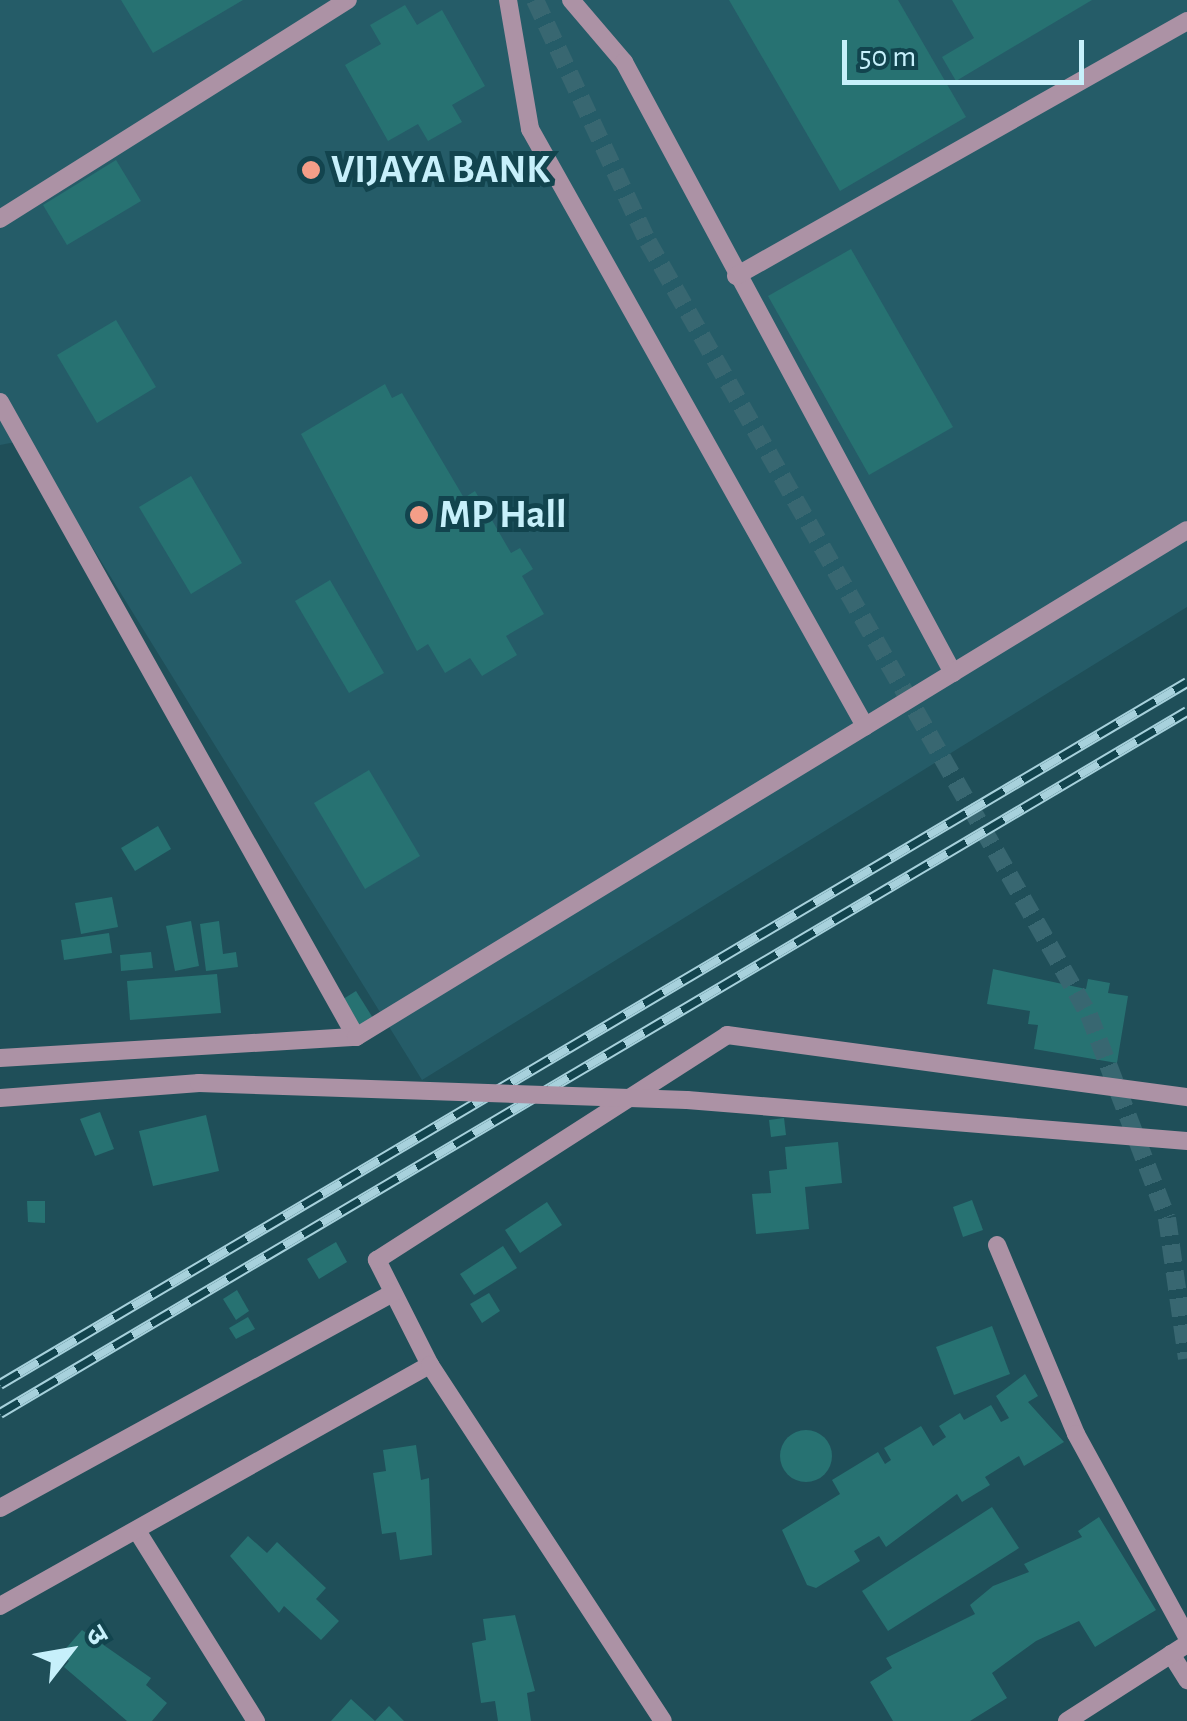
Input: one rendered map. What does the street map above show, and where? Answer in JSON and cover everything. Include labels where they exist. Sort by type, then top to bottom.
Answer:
[{"type":"street","points":[[0,219],[348,0]]},
{"type":"street","points":[[508,0],[530,129],[865,726]]},
{"type":"street","points":[[570,0],[624,62],[953,673]]},
{"type":"street","points":[[736,276],[1187,21]]},
{"type":"street","points":[[0,402],[356,1037]]},
{"type":"street","points":[[0,1058],[356,1037],[1187,530]]},
{"type":"street","points":[[663,1721],[430,1365],[376,1260],[727,1035],[1187,1096]]},
{"type":"street","points":[[0,1098],[199,1083],[687,1100],[1187,1141]]},
{"type":"street","points":[[996,1245],[1076,1434],[1182,1645],[1187,1680]]},
{"type":"street","points":[[0,1508],[393,1293]]},
{"type":"street","points":[[0,1606],[139,1534],[430,1365]]},
{"type":"street","points":[[139,1534],[256,1721]]},
{"type":"street","points":[[1068,1721],[1182,1645]]},
{"type":"shaded area","points":[[0,0],[1187,0],[1187,607],[422,1080],[26,440],[0,445]]},
{"type":"building","points":[[121,0],[243,0],[153,53]]},
{"type":"building","points":[[729,0],[898,0],[966,117],[840,191]]},
{"type":"building","points":[[952,0],[1092,0],[956,81],[942,57],[974,38]]},
{"type":"building","points":[[405,5],[417,25],[442,10],[485,86],[452,105],[462,122],[428,141],[418,124],[388,141],[345,65],[381,44],[370,25]]},
{"type":"building","points":[[116,160],[141,201],[67,245],[43,205]]},
{"type":"building","points":[[851,249],[953,427],[869,475],[768,296]]},
{"type":"building","points":[[116,320],[156,387],[97,423],[57,355]]},
{"type":"building","name":"MP Hall","points":[[385,384],[392,398],[402,393],[464,498],[475,491],[511,553],[520,548],[533,569],[522,576],[544,614],[506,636],[517,655],[482,676],[470,658],[445,673],[428,644],[417,651],[301,434]]},
{"type":"building","points":[[191,476],[242,563],[191,594],[139,507]]},
{"type":"building","points":[[330,580],[384,673],[349,693],[295,601]]},
{"type":"building","points":[[369,770],[420,856],[365,889],[314,803]]},
{"type":"building","points":[[158,826],[171,849],[135,871],[121,848]]},
{"type":"building","points":[[112,897],[118,927],[81,934],[75,903]]},
{"type":"building","points":[[191,921],[199,966],[175,971],[166,926]]},
{"type":"building","points":[[219,921],[223,954],[236,952],[238,967],[206,971],[200,924]]},
{"type":"building","points":[[109,933],[112,953],[64,960],[61,940]]},
{"type":"building","points":[[151,952],[153,968],[121,971],[120,955]]},
{"type":"building","points":[[993,969],[1086,989],[1088,979],[1110,983],[1108,993],[1128,996],[1117,1063],[1034,1049],[1038,1025],[1028,1024],[1030,1011],[987,1004]]},
{"type":"building","points":[[217,974],[221,1013],[130,1020],[127,981]]},
{"type":"building","points":[[356,991],[378,1026],[362,1036],[340,1001]]},
{"type":"building","points":[[100,1112],[114,1149],[95,1156],[80,1119]]},
{"type":"building","points":[[206,1115],[219,1171],[153,1186],[139,1131]]},
{"type":"building","points":[[784,1118],[786,1135],[771,1137],[769,1120]]},
{"type":"building","points":[[838,1142],[842,1183],[805,1187],[809,1229],[756,1234],[752,1194],[771,1193],[769,1171],[787,1169],[785,1147]]},
{"type":"building","points":[[972,1200],[983,1230],[963,1237],[953,1207]]},
{"type":"building","points":[[27,1201],[45,1201],[45,1223],[28,1222]]},
{"type":"building","points":[[547,1202],[562,1225],[520,1253],[505,1230]]},
{"type":"building","points":[[336,1242],[347,1262],[319,1279],[307,1259]]},
{"type":"building","points":[[503,1246],[517,1268],[474,1295],[460,1274]]},
{"type":"building","points":[[237,1290],[249,1311],[236,1320],[223,1299]]},
{"type":"building","points":[[489,1293],[500,1311],[482,1323],[470,1304]]},
{"type":"building","points":[[248,1317],[255,1329],[236,1339],[229,1328]]},
{"type":"building","points":[[992,1326],[1010,1374],[954,1395],[936,1347]]},
{"type":"building","points":[[1025,1374],[1038,1396],[1028,1402],[1064,1442],[1024,1466],[1019,1456],[985,1477],[990,1485],[962,1502],[957,1494],[886,1547],[879,1536],[854,1551],[860,1561],[816,1588],[807,1585],[782,1530],[840,1494],[832,1480],[878,1452],[885,1464],[891,1460],[884,1448],[921,1426],[933,1446],[946,1437],[939,1426],[960,1413],[964,1420],[991,1405],[1001,1422],[1009,1418],[996,1396]]},
{"type":"building","points":[[806,1430],[825,1437],[832,1456],[825,1475],[806,1482],[787,1475],[780,1456],[787,1437]]},
{"type":"building","points":[[416,1445],[421,1480],[429,1478],[432,1555],[400,1560],[396,1532],[382,1534],[373,1473],[386,1471],[383,1450]]},
{"type":"building","points":[[992,1507],[1019,1548],[888,1631],[862,1591]]},
{"type":"building","points":[[1099,1517],[1156,1610],[1095,1647],[1079,1621],[1036,1641],[992,1673],[1007,1698],[970,1721],[893,1721],[870,1682],[892,1668],[886,1658],[975,1614],[970,1605],[993,1586],[1029,1572],[1024,1564],[1082,1537],[1078,1531]]},
{"type":"building","points":[[248,1536],[267,1553],[277,1542],[326,1588],[316,1599],[339,1621],[321,1640],[284,1606],[279,1613],[230,1556]]},
{"type":"building","points":[[515,1615],[535,1691],[527,1693],[531,1721],[498,1721],[495,1701],[481,1703],[472,1643],[486,1640],[483,1619]]},
{"type":"building","points":[[82,1630],[151,1678],[146,1685],[167,1703],[152,1721],[127,1721],[64,1667],[69,1661],[61,1654]]},
{"type":"building","points":[[351,1699],[375,1721],[331,1721]]},
{"type":"building","points":[[389,1706],[404,1721],[375,1721]]},
{"type":"tunnel","points":[[535,0],[648,242],[1089,1015],[1167,1218],[1187,1359]]},
{"type":"railway","points":[[0,1384],[1187,682]]},
{"type":"railway","points":[[0,1413],[1187,711]]},
{"type":"place","name":"VIJAYA BANK","points":[[311,170]]},
{"type":"place","name":"MP Hall","points":[[419,515]]}]
